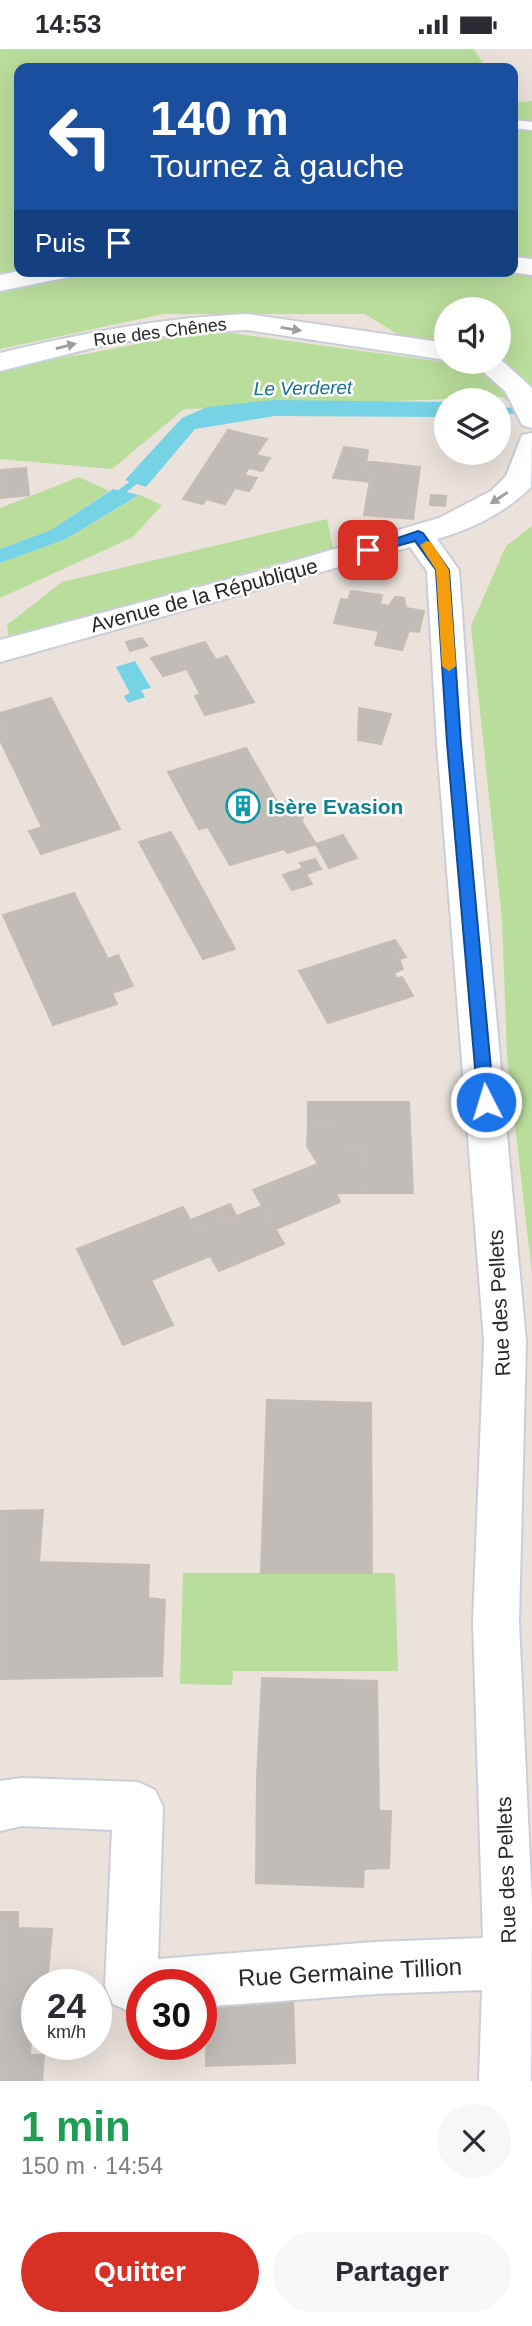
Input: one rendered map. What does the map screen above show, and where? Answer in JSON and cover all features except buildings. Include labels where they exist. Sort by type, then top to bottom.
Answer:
[{"type":"street","points":[[0,283],[29,277]]},
{"type":"street","name":"Rue des Chênes","points":[[0,362],[108,336],[184,325],[247,322],[434,350]]},
{"type":"street","points":[[501,374],[517,387],[532,419]]},
{"type":"street","name":"Avenue de la République","points":[[0,651],[450,524],[502,498],[520,480],[532,442]]},
{"type":"street","name":"Rue des Pellets","points":[[418,535],[443,570],[454,743],[505,1341],[496,1622],[509,1963],[505,2081]]},
{"type":"street","points":[[0,1806],[22,1802],[138,1807],[132,1969]]},
{"type":"street","name":"Rue Germaine Tillion","points":[[217,1980],[374,1968],[509,1963]]},
{"type":"green space","points":[[0,49],[474,49],[483,63],[14,63],[14,277],[518,277],[518,102],[532,101],[532,416],[511,403],[511,388],[434,388],[434,400],[184,409],[112,469],[0,459],[0,366],[86,354],[209,330],[434,361],[434,374],[511,374],[511,297],[434,297],[434,356],[365,314],[163,314],[0,349]]},
{"type":"green space","points":[[79,477],[109,491],[51,530],[0,549],[0,508]]},
{"type":"green space","points":[[140,495],[162,505],[133,537],[0,598],[0,563],[66,539]]},
{"type":"green space","points":[[327,519],[333,548],[9,638],[7,625],[62,582]]},
{"type":"green space","points":[[532,526],[532,1274],[507,1054],[502,919],[471,626],[506,546]]},
{"type":"green space","points":[[183,1573],[395,1573],[398,1671],[233,1671],[232,1685],[180,1684]]},
{"type":"water","points":[[273,400],[434,402],[434,417],[275,416],[195,429],[146,487],[125,480],[182,418],[207,407]]},
{"type":"water","points":[[113,489],[139,495],[66,539],[0,563],[0,549],[51,530]]},
{"type":"water","points":[[135,661],[151,688],[141,690],[145,697],[128,703],[124,696],[130,693],[116,667]]},
{"type":"waterway","name":"Le Verderet","points":[[511,411],[532,412]]},
{"type":"waterway","name":"Le Verderet","points":[[111,500],[146,472]]},
{"type":"slow traffic","points":[[427,545],[443,570],[449,666]]},
{"type":"place","name":"Isère Evasion","points":[[243,806]]},
{"type":"route","points":[[368,550],[418,535],[438,559],[443,570],[454,743],[486,1102]]}]
